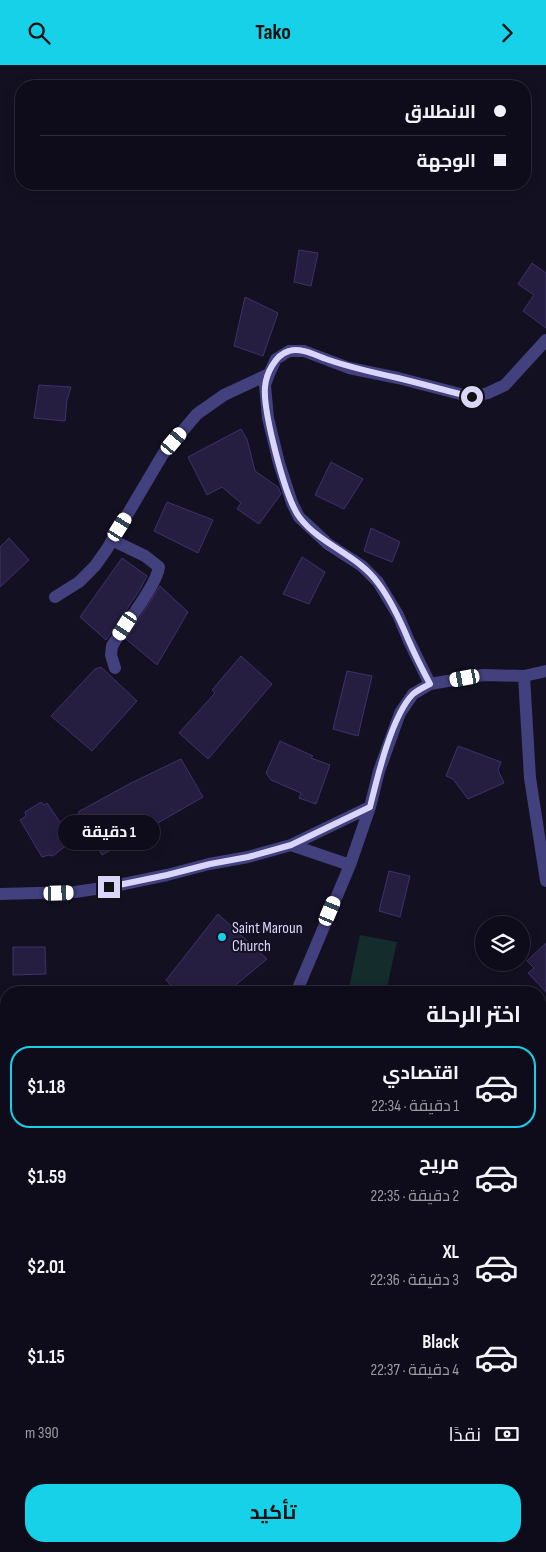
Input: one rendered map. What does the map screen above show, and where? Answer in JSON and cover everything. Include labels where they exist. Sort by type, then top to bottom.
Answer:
[{"type":"street","points":[[430,684],[398,615],[378,582],[362,566],[328,544],[299,517],[281,471],[268,418],[265,385],[269,373],[276,359],[289,351],[304,351],[349,367],[472,397],[488,393],[505,385],[546,340]]},
{"type":"street","points":[[55,597],[79,582],[95,566],[163,454],[197,414],[224,395],[269,373]]},
{"type":"street","points":[[112,540],[145,557],[159,567],[147,593],[112,646],[111,655],[115,669]]},
{"type":"street","points":[[299,986],[350,865],[370,807],[379,771],[400,713],[413,694],[430,684],[483,675],[524,677],[546,671]]},
{"type":"street","points":[[524,677],[530,778],[546,881]]},
{"type":"street","points":[[0,894],[74,892],[109,887],[248,857],[291,845],[370,807]]},
{"type":"street","points":[[291,845],[350,865]]},
{"type":"green space","points":[[360,935],[397,942],[387,986],[349,986]]},
{"type":"building","points":[[299,250],[318,253],[311,286],[294,282]]},
{"type":"building","points":[[532,263],[546,273],[546,328],[523,311],[534,295],[518,284]]},
{"type":"building","points":[[245,297],[278,313],[263,356],[234,346]]},
{"type":"building","points":[[39,385],[71,387],[67,400],[65,421],[34,418]]},
{"type":"building","points":[[241,429],[247,439],[255,471],[278,487],[281,494],[259,524],[237,509],[241,503],[222,487],[207,495],[188,457]]},
{"type":"building","points":[[331,462],[363,479],[344,509],[315,495]]},
{"type":"building","points":[[167,502],[213,520],[198,553],[154,531]]},
{"type":"building","points":[[371,528],[400,542],[392,562],[364,551]]},
{"type":"building","points":[[9,538],[29,560],[0,587],[0,547]]},
{"type":"building","points":[[302,557],[325,572],[309,604],[283,594]]},
{"type":"building","points":[[122,558],[147,576],[106,640],[80,617]]},
{"type":"building","points":[[160,586],[188,612],[157,665],[126,639]]},
{"type":"building","points":[[241,656],[272,684],[208,759],[179,733],[215,693],[212,690]]},
{"type":"building","points":[[101,667],[137,701],[92,751],[51,716],[95,669]]},
{"type":"building","points":[[347,671],[372,676],[358,736],[333,729]]},
{"type":"building","points":[[280,741],[313,756],[311,758],[330,765],[316,804],[299,798],[301,793],[271,780],[266,773]]},
{"type":"building","points":[[458,746],[501,762],[498,770],[504,783],[468,799],[453,779],[446,776]]},
{"type":"building","points":[[181,759],[203,797],[102,855],[78,812],[131,783]]},
{"type":"building","points":[[41,802],[44,805],[47,803],[64,828],[68,844],[53,856],[42,857],[20,820],[26,816],[25,812]]},
{"type":"building","points":[[389,871],[410,876],[400,917],[379,911]]},
{"type":"building","name":"Saint Maroun Church","points":[[218,914],[267,959],[234,986],[172,986],[166,980]]},
{"type":"building","points":[[546,943],[546,986],[540,986],[528,973],[534,968],[530,964],[530,958]]},
{"type":"building","points":[[13,947],[45,947],[46,974],[13,975]]},
{"type":"place","name":"Saint Maroun Church","points":[[222,937]]},
{"type":"route","points":[[109,887],[248,857],[291,845],[370,807],[379,771],[400,713],[413,694],[430,684],[398,615],[378,582],[362,566],[328,544],[312,530],[299,517],[292,503],[276,453],[265,397],[265,385],[276,359],[289,351],[304,351],[349,367],[472,397]]}]
